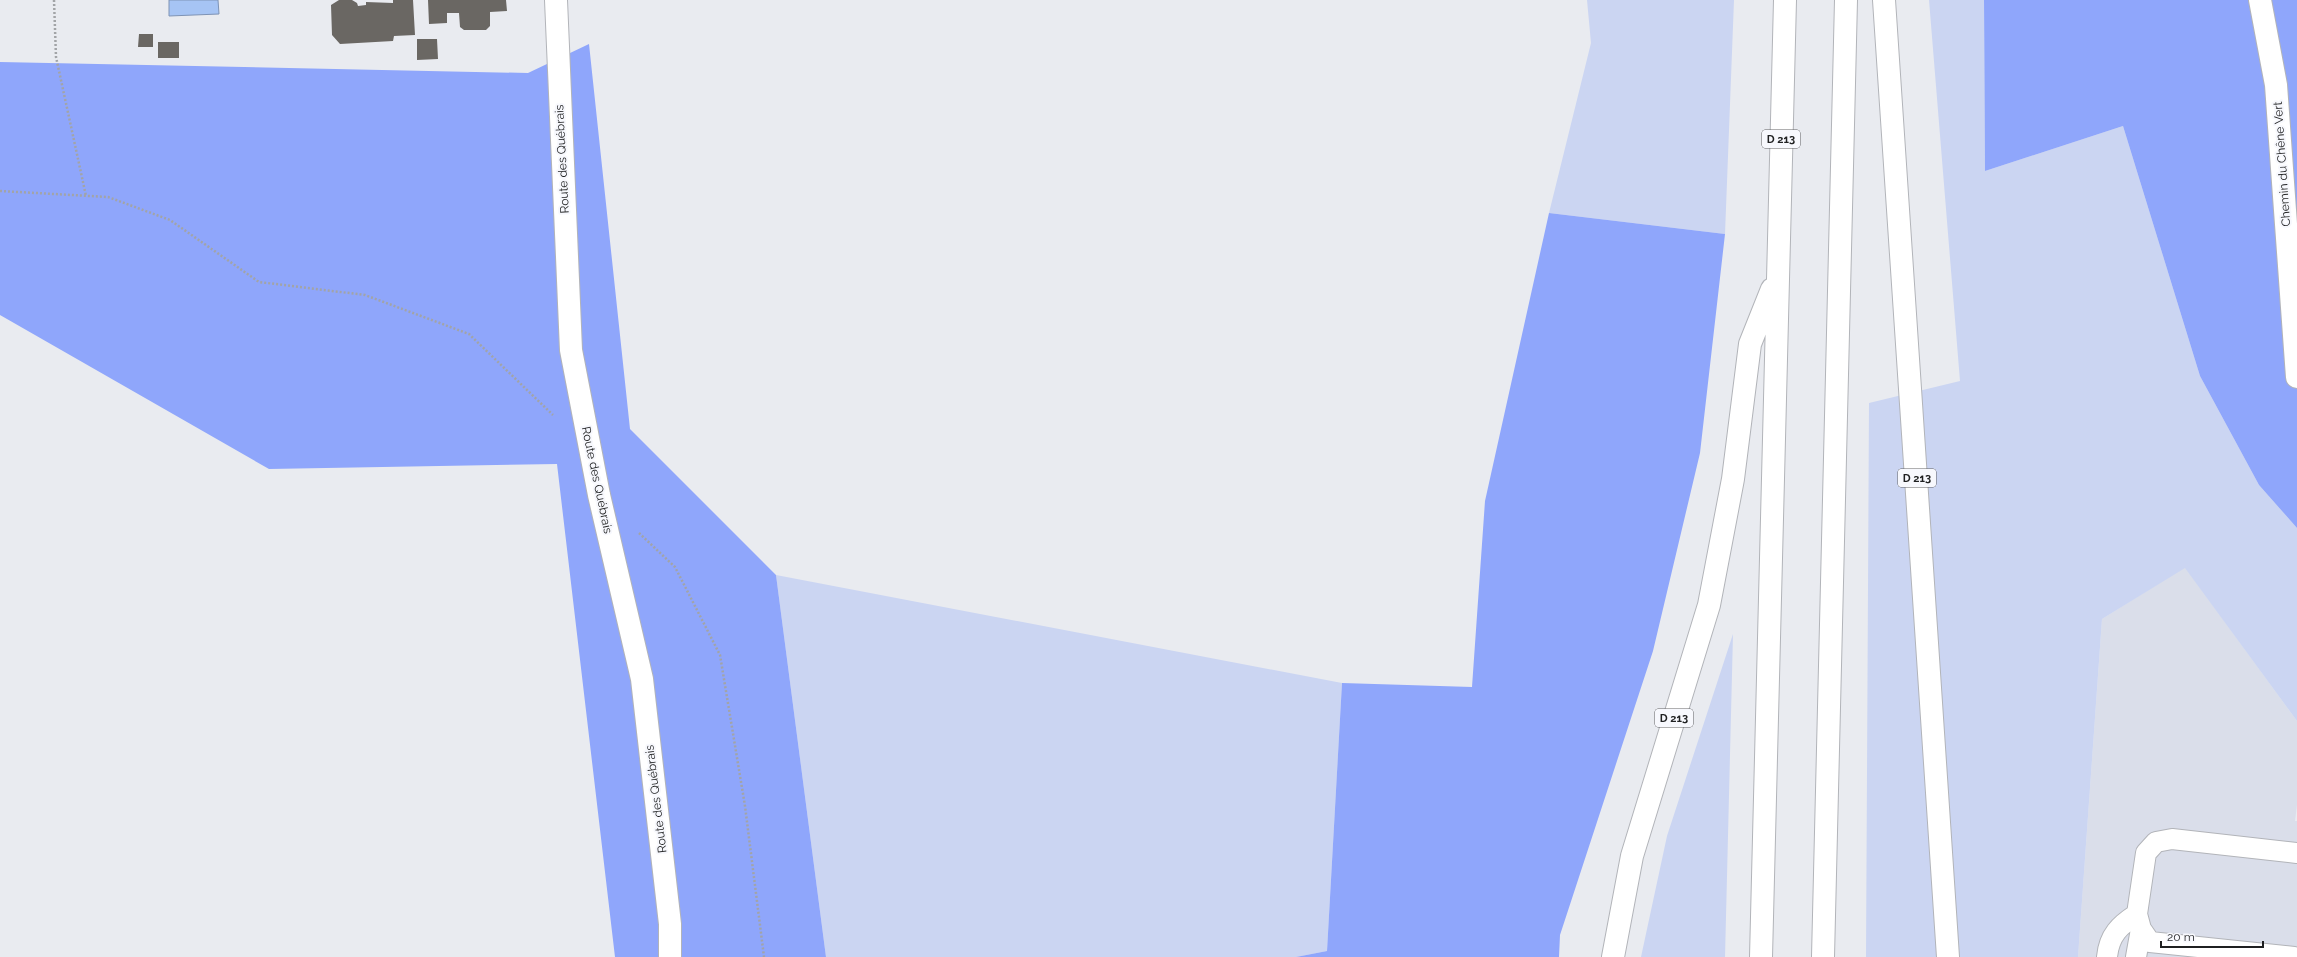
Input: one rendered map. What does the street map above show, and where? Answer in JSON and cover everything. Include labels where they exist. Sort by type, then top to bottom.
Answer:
[{"type":"main road","name":"Route des Québrais","points":[[556,0],[571,350],[599,495],[642,679],[670,924],[670,957]]},
{"type":"main road","name":"D 213","points":[[1761,957],[1785,0]]},
{"type":"main road","points":[[1823,957],[1846,0]]},
{"type":"main road","name":"D 213","points":[[1884,0],[1948,957]]},
{"type":"main road","name":"Chemin du Chêne Vert","points":[[2260,0],[2276,85],[2297,378]]},
{"type":"main road","name":"D 213","points":[[1613,957],[1632,856],[1709,605],[1733,479],[1750,344],[1778,277]]},
{"type":"lane","points":[[2136,957],[2146,853],[2156,842],[2172,839],[2297,853]]},
{"type":"lane","points":[[2107,957],[2112,937],[2119,925],[2139,922]]},
{"type":"lane","points":[[2139,922],[2150,942],[2294,957]]},
{"type":"path","points":[[54,0],[56,57],[86,196]]},
{"type":"path","points":[[0,191],[108,197],[170,220],[259,282],[365,295],[469,334],[558,420]]},
{"type":"path","points":[[637,531],[675,567],[720,655],[745,806],[764,957]]},
{"type":"shaded area","points":[[169,0],[218,0],[219,14],[169,16]]},
{"type":"shaded area","points":[[1587,0],[1734,0],[1725,234],[1549,213],[1591,43]]},
{"type":"shaded area","points":[[1929,0],[1984,0],[1985,171],[2123,126],[2200,376],[2259,485],[2297,528],[2297,721],[2185,568],[2102,619],[2078,957],[1866,957],[1869,403],[1960,381]]},
{"type":"shaded area","points":[[1984,0],[2297,0],[2297,528],[2259,485],[2200,376],[2123,126],[1985,171]]},
{"type":"shaded area","points":[[589,44],[630,429],[776,575],[826,957],[615,957],[557,464],[269,469],[0,315],[0,62],[528,73]]},
{"type":"shaded area","points":[[1549,213],[1725,234],[1700,453],[1653,651],[1560,935],[1559,957],[1296,957],[1327,951],[1342,683],[1472,687],[1485,501]]},
{"type":"shaded area","points":[[2185,567],[2297,721],[2297,805],[2295,821],[2297,821],[2297,957],[2078,957],[2102,619]]},
{"type":"shaded area","points":[[776,575],[1342,683],[1327,951],[1296,957],[826,957]]},
{"type":"shaded area","points":[[1733,634],[1725,957],[1641,957],[1667,836]]},
{"type":"building","points":[[339,0],[352,0],[357,3],[358,6],[366,5],[366,2],[393,3],[393,0],[413,0],[415,35],[394,36],[393,41],[340,44],[332,35],[331,5]]},
{"type":"building","points":[[428,0],[506,0],[507,11],[490,12],[490,26],[486,30],[464,30],[460,27],[459,13],[447,13],[447,23],[429,24]]},
{"type":"building","points":[[139,34],[153,34],[153,47],[138,47]]},
{"type":"building","points":[[417,39],[437,39],[438,59],[417,60]]},
{"type":"building","points":[[158,42],[179,42],[179,58],[158,58]]}]
